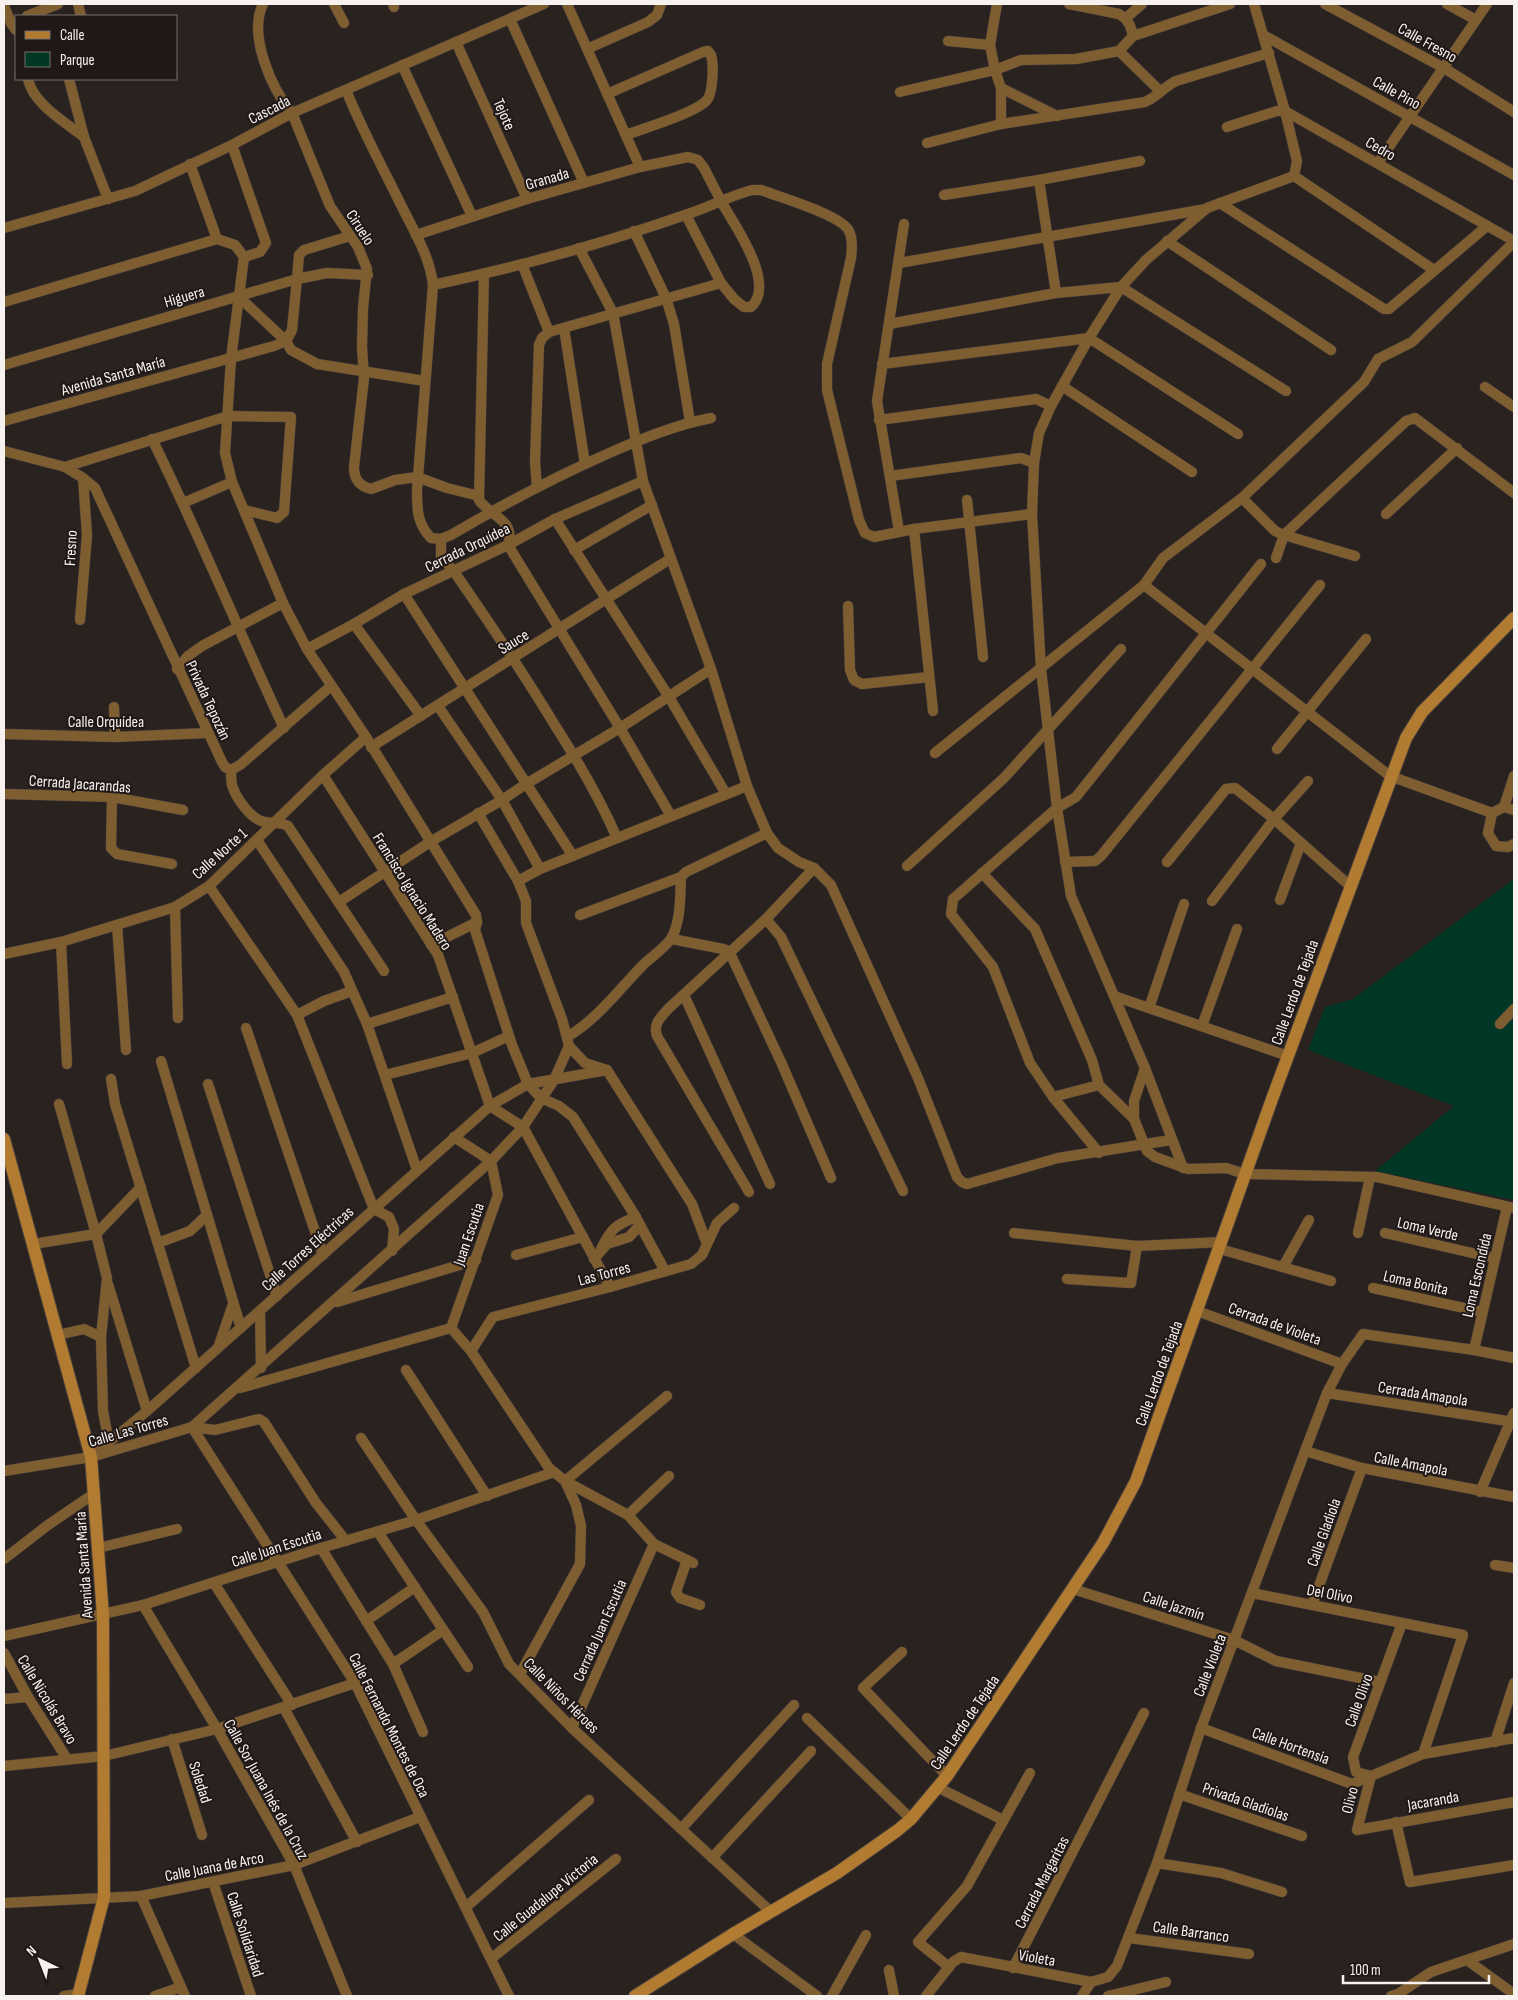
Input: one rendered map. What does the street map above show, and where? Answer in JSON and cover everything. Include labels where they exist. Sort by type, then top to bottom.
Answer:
[{"type":"main road","name":"Calle Lerdo de Tejada","points":[[635,1996],[770,1911],[836,1873],[911,1819],[939,1788],[1103,1543],[1136,1481],[1288,1056],[1390,776],[1406,738],[1422,712],[1514,618]]},
{"type":"main road","name":"Avenida Santa María","points":[[4,1139],[90,1457],[95,1493],[103,1615],[104,1897],[78,1995]]},
{"type":"street","points":[[30,15],[58,4]]},
{"type":"street","name":"Ciruelo","points":[[263,4],[257,19],[259,40],[270,77],[277,92],[292,113],[330,206],[366,263],[368,275],[363,308],[362,347],[364,370],[354,467],[355,475],[358,483],[371,489],[395,480],[417,477]]},
{"type":"street","points":[[334,4],[344,23]]},
{"type":"street","name":"Cascada","points":[[4,228],[136,191],[232,145],[292,113],[544,4]]},
{"type":"street","points":[[567,4],[640,167]]},
{"type":"street","points":[[587,49],[648,22],[659,12],[661,4]]},
{"type":"street","points":[[997,4],[990,45],[1001,88],[1001,124]]},
{"type":"street","points":[[1069,4],[1119,14],[1126,18],[1133,36]]},
{"type":"street","points":[[1126,18],[1142,4]]},
{"type":"street","points":[[900,92],[995,70],[1021,60],[1076,59],[1119,51],[1133,36],[1230,4]]},
{"type":"street","points":[[1254,4],[1265,36],[1297,160],[1294,176]]},
{"type":"street","name":"Calle Fresno","points":[[1325,4],[1444,68],[1514,112]]},
{"type":"street","points":[[1447,4],[1476,20]]},
{"type":"street","points":[[1378,163],[1487,4]]},
{"type":"street","points":[[4,6],[12,24]]},
{"type":"street","points":[[510,19],[584,183]]},
{"type":"street","name":"Calle Pino","points":[[1265,36],[1514,175]]},
{"type":"street","points":[[948,41],[990,45]]},
{"type":"street","name":"Tejote","points":[[456,42],[527,199]]},
{"type":"street","points":[[607,94],[703,52],[708,51],[711,55],[711,91],[706,101],[692,110],[626,135]]},
{"type":"street","points":[[1119,51],[1160,91]]},
{"type":"street","points":[[927,143],[1001,124],[1145,102],[1153,99],[1160,91],[1176,81],[1269,53]]},
{"type":"street","points":[[402,66],[472,216]]},
{"type":"street","points":[[28,80],[30,89],[41,102],[84,137]]},
{"type":"street","points":[[69,80],[84,137],[108,199]]},
{"type":"street","points":[[1001,88],[1057,116]]},
{"type":"street","points":[[346,90],[356,115],[429,262],[432,285],[417,477],[417,506],[420,524],[431,538],[441,539],[537,487],[637,441],[690,422],[711,418]]},
{"type":"street","points":[[1227,127],[1277,111],[1285,111]]},
{"type":"street","name":"Cedro","points":[[1285,111],[1514,241]]},
{"type":"street","points":[[232,145],[266,243],[264,249],[260,252],[244,257]]},
{"type":"street","name":"Granada","points":[[416,235],[527,199],[640,167],[688,157],[695,158],[701,164],[721,201]]},
{"type":"street","points":[[944,194],[1039,180],[1140,161]]},
{"type":"street","points":[[190,164],[218,239]]},
{"type":"street","points":[[899,263],[1207,208],[1294,176]]},
{"type":"street","points":[[1294,176],[1434,270]]},
{"type":"street","points":[[1039,180],[1056,293]]},
{"type":"street","points":[[432,285],[484,274],[579,248],[686,215],[742,192],[761,190],[825,213],[844,224],[849,231],[852,251],[827,364],[827,390],[859,520],[865,533],[874,537],[899,531],[1032,514]]},
{"type":"street","points":[[686,215],[721,283],[734,299],[744,307],[751,307],[758,295],[758,280],[752,253],[721,201]]},
{"type":"street","points":[[1220,203],[1384,309],[1389,309],[1487,226]]},
{"type":"street","points":[[1183,1168],[1145,1068],[1072,896],[1064,862],[1041,669],[1032,514],[1034,463],[1039,433],[1051,406],[1089,338],[1121,287],[1146,260],[1207,208]]},
{"type":"street","points":[[899,531],[876,401],[904,224]]},
{"type":"street","points":[[634,231],[666,298],[680,352],[690,422]]},
{"type":"street","points":[[286,340],[292,330],[300,255],[304,250],[350,236]]},
{"type":"street","points":[[4,302],[218,239],[235,245],[244,257],[231,359],[225,453],[232,482],[283,603],[307,649],[366,737],[476,915],[478,922],[475,930],[509,1036],[528,1084],[542,1098],[559,1106],[573,1117],[638,1221],[665,1271]]},
{"type":"street","points":[[1167,241],[1331,350]]},
{"type":"street","points":[[935,753],[1144,585],[1163,558],[1242,498],[1364,382],[1378,359],[1412,342],[1514,241]]},
{"type":"street","points":[[579,248],[613,314],[643,481],[711,669],[747,786],[766,833],[778,848],[799,862],[814,868],[831,885],[918,1078],[957,1177],[967,1184],[1058,1158],[1099,1153],[1171,1140]]},
{"type":"street","points":[[522,264],[549,332]]},
{"type":"street","name":"Higuera","points":[[4,365],[297,279],[327,273],[368,275]]},
{"type":"street","points":[[484,274],[479,496],[482,504],[502,520],[508,529],[510,538],[508,545],[620,728],[671,816]]},
{"type":"street","points":[[537,487],[535,462],[539,345],[542,338],[549,332],[721,283]]},
{"type":"street","points":[[889,324],[1056,293],[1121,287],[1286,391]]},
{"type":"street","points":[[238,296],[286,340],[292,350],[316,364],[425,381]]},
{"type":"street","points":[[564,328],[585,464]]},
{"type":"street","points":[[882,364],[1089,338],[1238,434]]},
{"type":"street","name":"Avenida Santa María","points":[[4,421],[231,359],[274,346],[286,340]]},
{"type":"street","points":[[1062,386],[1192,472]]},
{"type":"street","points":[[1485,387],[1514,407]]},
{"type":"street","points":[[879,420],[1036,399],[1051,406]]},
{"type":"street","points":[[65,466],[228,416],[291,417],[284,512],[277,518],[244,510]]},
{"type":"street","points":[[1276,558],[1284,535],[1406,421],[1415,418],[1514,493]]},
{"type":"street","points":[[152,439],[184,503],[237,628],[284,728]]},
{"type":"street","points":[[1386,514],[1456,448]]},
{"type":"street","name":"Privada Tepozán","points":[[4,451],[65,466],[95,488],[208,733],[225,767],[231,770],[232,784],[244,806],[262,822],[288,826],[384,972]]},
{"type":"street","points":[[890,476],[1021,458],[1034,463]]},
{"type":"street","points":[[417,477],[447,488],[479,496]]},
{"type":"street","name":"Fresno","points":[[80,620],[87,534],[83,478]]},
{"type":"street","name":"Cerrada Orquídea","points":[[307,649],[404,594],[508,545],[555,519],[643,481]]},
{"type":"street","points":[[184,503],[232,482]]},
{"type":"street","points":[[1242,498],[1275,530],[1284,535],[1355,556]]},
{"type":"street","points":[[967,500],[983,657]]},
{"type":"street","points":[[574,550],[652,505]]},
{"type":"street","points":[[555,519],[606,601],[669,696],[726,794]]},
{"type":"street","points":[[914,529],[933,711]]},
{"type":"street","points":[[441,539],[441,557],[453,570],[514,658],[605,810],[617,838]]},
{"type":"street","name":"Sauce","points":[[372,747],[670,559]]},
{"type":"street","points":[[1099,1153],[1053,1097],[1030,1063],[993,967],[951,914],[953,899],[1057,808],[1076,797],[1261,564]]},
{"type":"street","points":[[1144,585],[1390,776],[1492,813],[1509,808],[1514,776]]},
{"type":"street","points":[[1064,862],[1095,861],[1102,856],[1320,585]]},
{"type":"street","points":[[404,594],[573,856]]},
{"type":"street","points":[[177,668],[188,656],[202,646],[283,603]]},
{"type":"street","points":[[848,606],[850,670],[854,680],[862,684],[929,677]]},
{"type":"street","points":[[354,624],[421,716]]},
{"type":"street","points":[[1277,749],[1366,639]]},
{"type":"street","points":[[907,866],[1004,778],[1121,649]]},
{"type":"street","points":[[339,902],[430,842],[620,728],[711,669]]},
{"type":"street","points":[[231,770],[240,765],[331,686]]},
{"type":"street","points":[[438,706],[502,800],[540,869]]},
{"type":"street","points":[[114,707],[115,737]]},
{"type":"street","name":"Calle Orquídea","points":[[4,734],[115,737],[208,733]]},
{"type":"street","name":"Calle Norte 1","points":[[4,954],[61,942],[175,907],[209,886],[323,775],[366,737]]},
{"type":"street","name":"Francisco Ignacio Madero","points":[[323,775],[438,955],[490,1106]]},
{"type":"street","points":[[1212,901],[1274,819],[1308,781]]},
{"type":"street","points":[[518,881],[540,869],[747,786]]},
{"type":"street","points":[[1167,862],[1226,788],[1235,788],[1274,819],[1350,886]]},
{"type":"street","name":"Cerrada Jacarandas","points":[[4,794],[112,797],[183,810]]},
{"type":"street","points":[[112,797],[111,848],[113,851],[116,854],[172,864]]},
{"type":"street","points":[[478,813],[518,881],[526,901],[526,923],[562,1019],[568,1041],[585,1063],[608,1070],[692,1204],[707,1244]]},
{"type":"street","points":[[1492,813],[1488,833],[1496,846],[1508,847],[1514,844]]},
{"type":"street","points":[[580,915],[681,877],[695,867],[766,833]]},
{"type":"street","points":[[257,840],[344,972],[367,1024],[417,1170]]},
{"type":"street","points":[[1280,900],[1301,843]]},
{"type":"street","points":[[749,1192],[657,1036],[655,1029],[659,1019],[729,951],[766,919],[814,868]]},
{"type":"street","points":[[982,873],[1035,929],[1092,1060],[1099,1085],[1134,1119]]},
{"type":"street","points":[[192,1427],[392,1251],[491,1161],[523,1127],[554,1080],[568,1041],[601,1010],[629,978],[672,939],[677,922],[681,877]]},
{"type":"street","points":[[209,886],[298,1015],[374,1209],[389,1217],[394,1229],[392,1251]]},
{"type":"street","points":[[1149,1008],[1184,904]]},
{"type":"street","points":[[175,907],[178,1018]]},
{"type":"street","points":[[766,919],[781,937],[903,1192]]},
{"type":"street","points":[[431,945],[478,922]]},
{"type":"street","points":[[116,925],[126,1050]]},
{"type":"street","points":[[1202,1026],[1237,928]]},
{"type":"street","points":[[672,939],[724,948],[729,951],[781,1062],[831,1178]]},
{"type":"street","points":[[61,942],[67,1064]]},
{"type":"street","points":[[298,1015],[324,1001],[352,991]]},
{"type":"street","points":[[684,995],[770,1184]]},
{"type":"street","points":[[1114,996],[1288,1056]]},
{"type":"street","points":[[367,1024],[453,997]]},
{"type":"street","points":[[1500,1024],[1514,1009]]},
{"type":"street","points":[[246,1028],[323,1255]]},
{"type":"street","points":[[385,1075],[472,1053],[509,1036]]},
{"type":"street","points":[[161,1061],[241,1328]]},
{"type":"street","points":[[1145,1068],[1134,1101],[1134,1119],[1144,1145],[1151,1155],[1183,1168],[1226,1168],[1246,1174],[1370,1177],[1511,1207]]},
{"type":"street","name":"Calle Torres Eléctricas","points":[[90,1457],[148,1411],[490,1106],[528,1084],[608,1070]]},
{"type":"street","points":[[111,1080],[116,1104],[196,1368]]},
{"type":"street","points":[[208,1084],[277,1296]]},
{"type":"street","points":[[1053,1097],[1099,1085]]},
{"type":"street","points":[[59,1104],[96,1234],[106,1278],[148,1411]]},
{"type":"street","points":[[490,1106],[523,1127],[610,1287]]},
{"type":"street","points":[[454,1138],[491,1161]]},
{"type":"street","name":"Juan Escutia","points":[[451,1328],[498,1195],[491,1161]]},
{"type":"street","points":[[1358,1233],[1370,1177]]},
{"type":"street","points":[[33,1244],[96,1234],[141,1187]]},
{"type":"street","name":"Loma Escondida","points":[[1474,1350],[1494,1258],[1511,1207]]},
{"type":"street","name":"Las Torres","points":[[471,1351],[493,1317],[691,1264],[702,1255],[716,1224],[734,1208]]},
{"type":"street","points":[[158,1243],[190,1231],[207,1215]]},
{"type":"street","points":[[1282,1267],[1309,1220]]},
{"type":"street","points":[[594,1259],[610,1231],[620,1223],[638,1221]]},
{"type":"street","points":[[601,1249],[607,1244],[629,1237],[638,1221]]},
{"type":"street","points":[[1014,1233],[1137,1246],[1221,1245],[1282,1267],[1331,1281]]},
{"type":"street","name":"Loma Verde","points":[[1385,1233],[1494,1258]]},
{"type":"street","points":[[516,1255],[583,1237]]},
{"type":"street","points":[[1067,1279],[1131,1283],[1137,1246]]},
{"type":"street","points":[[334,1303],[476,1260]]},
{"type":"street","points":[[106,1278],[102,1337],[103,1411],[108,1443]]},
{"type":"street","name":"Loma Bonita","points":[[1373,1288],[1482,1312]]},
{"type":"street","points":[[218,1349],[233,1304]]},
{"type":"street","name":"Cerrada de Violeta","points":[[1197,1310],[1342,1364]]},
{"type":"street","points":[[260,1311],[261,1368]]},
{"type":"street","points":[[236,1389],[451,1328],[471,1351],[554,1472],[565,1481],[628,1515],[654,1544],[690,1561],[676,1592],[680,1598],[700,1605]]},
{"type":"street","points":[[58,1334],[84,1329],[102,1337]]},
{"type":"street","name":"Calle Violeta","points":[[1108,1977],[1117,1966],[1129,1938],[1157,1863],[1201,1728],[1305,1451],[1328,1393],[1342,1364],[1363,1334],[1474,1350]]},
{"type":"street","points":[[1474,1350],[1514,1358]]},
{"type":"street","points":[[406,1370],[487,1496]]},
{"type":"street","name":"Cerrada Amapola","points":[[1328,1393],[1513,1419]]},
{"type":"street","points":[[565,1481],[667,1396]]},
{"type":"street","name":"Calle Las Torres","points":[[4,1471],[90,1457],[192,1427],[215,1430],[259,1419],[264,1422],[316,1503],[346,1541]]},
{"type":"street","points":[[1480,1492],[1513,1419]]},
{"type":"street","name":"Calle Fernando Montes de Oca","points":[[192,1427],[355,1683],[510,1996]]},
{"type":"street","name":"Calle Niños Héroes","points":[[361,1438],[416,1520],[483,1612],[509,1664],[572,1728],[770,1911]]},
{"type":"street","name":"Calle Amapola","points":[[1305,1451],[1362,1468],[1514,1497]]},
{"type":"street","name":"Calle Gladiola","points":[[1312,1605],[1362,1468]]},
{"type":"street","name":"Calle Juan Escutia","points":[[4,1636],[143,1606],[321,1548],[416,1520],[554,1472]]},
{"type":"street","points":[[628,1515],[669,1476]]},
{"type":"street","points":[[520,1674],[580,1564],[581,1526],[576,1505],[565,1481]]},
{"type":"street","points":[[4,1559],[48,1525],[95,1493]]},
{"type":"street","points":[[98,1548],[177,1528]]},
{"type":"street","points":[[378,1532],[468,1667]]},
{"type":"street","name":"Cerrada Juan Escutia","points":[[572,1728],[654,1544]]},
{"type":"street","points":[[321,1548],[393,1664],[423,1732]]},
{"type":"street","points":[[1495,1565],[1514,1568]]},
{"type":"street","points":[[214,1582],[288,1706],[357,1842]]},
{"type":"street","points":[[366,1621],[415,1587]]},
{"type":"street","name":"Calle Jazmín","points":[[1073,1589],[1234,1640],[1276,1661],[1380,1682]]},
{"type":"street","name":"Del Olivo","points":[[1252,1593],[1464,1634],[1423,1754]]},
{"type":"street","name":"Calle Sor Juana Inés de la Cruz","points":[[143,1606],[217,1729],[294,1865],[347,1996]]},
{"type":"street","name":"Calle Olivo","points":[[1370,1776],[1356,1772],[1353,1757],[1402,1623]]},
{"type":"street","points":[[393,1664],[443,1630]]},
{"type":"street","points":[[902,1652],[863,1688],[947,1776]]},
{"type":"street","name":"Calle Nicolás Bravo","points":[[4,1653],[67,1759]]},
{"type":"street","points":[[4,1766],[104,1756],[217,1729],[355,1683]]},
{"type":"street","points":[[1494,1742],[1514,1683]]},
{"type":"street","points":[[4,1699],[28,1696]]},
{"type":"street","points":[[681,1829],[794,1705]]},
{"type":"street","name":"Cerrada Margaritas","points":[[1013,1968],[1144,1713]]},
{"type":"street","points":[[807,1718],[911,1819]]},
{"type":"street","name":"Calle Hortensia","points":[[1201,1728],[1352,1784],[1423,1754],[1514,1738]]},
{"type":"street","name":"Soledad","points":[[172,1739],[202,1834]]},
{"type":"street","points":[[712,1858],[811,1751]]},
{"type":"street","points":[[926,1996],[949,1967],[918,1942],[967,1886],[1030,1773]]},
{"type":"street","name":"Olivo","points":[[1357,1830],[1370,1776]]},
{"type":"street","points":[[939,1788],[1003,1820]]},
{"type":"street","name":"Privada Gladiolas","points":[[1179,1794],[1302,1836]]},
{"type":"street","points":[[466,1906],[589,1800]]},
{"type":"street","name":"Jacaranda","points":[[1357,1830],[1514,1802]]},
{"type":"street","name":"Calle Juana de Arco","points":[[4,1903],[141,1896],[213,1882],[294,1865],[420,1816]]},
{"type":"street","points":[[1396,1822],[1410,1882],[1514,1865]]},
{"type":"street","name":"Calle Guadalupe Victoria","points":[[492,1958],[616,1859]]},
{"type":"street","points":[[1157,1863],[1221,1873],[1282,1892]]},
{"type":"street","name":"Calle Solidaridad","points":[[213,1882],[251,1996]]},
{"type":"street","points":[[141,1896],[183,1992],[155,1996]]},
{"type":"street","points":[[733,1934],[817,1996]]},
{"type":"street","points":[[832,1996],[866,1935]]},
{"type":"street","name":"Calle Barranco","points":[[1129,1938],[1249,1954]]},
{"type":"street","points":[[1396,1996],[1431,1972],[1514,1944]]},
{"type":"street","name":"Violeta","points":[[949,1967],[961,1957],[1091,1982],[1108,1977]]},
{"type":"street","points":[[1467,1960],[1514,1994]]},
{"type":"street","points":[[889,1970],[894,1996]]},
{"type":"street","points":[[1082,1996],[1091,1982]]},
{"type":"street","points":[[1108,1996],[1166,1982]]},
{"type":"street","points":[[64,1996],[78,1995]]},
{"type":"green space","points":[[1514,879],[1514,1200],[1375,1171],[1454,1106],[1308,1050],[1325,1007],[1353,999]]}]
